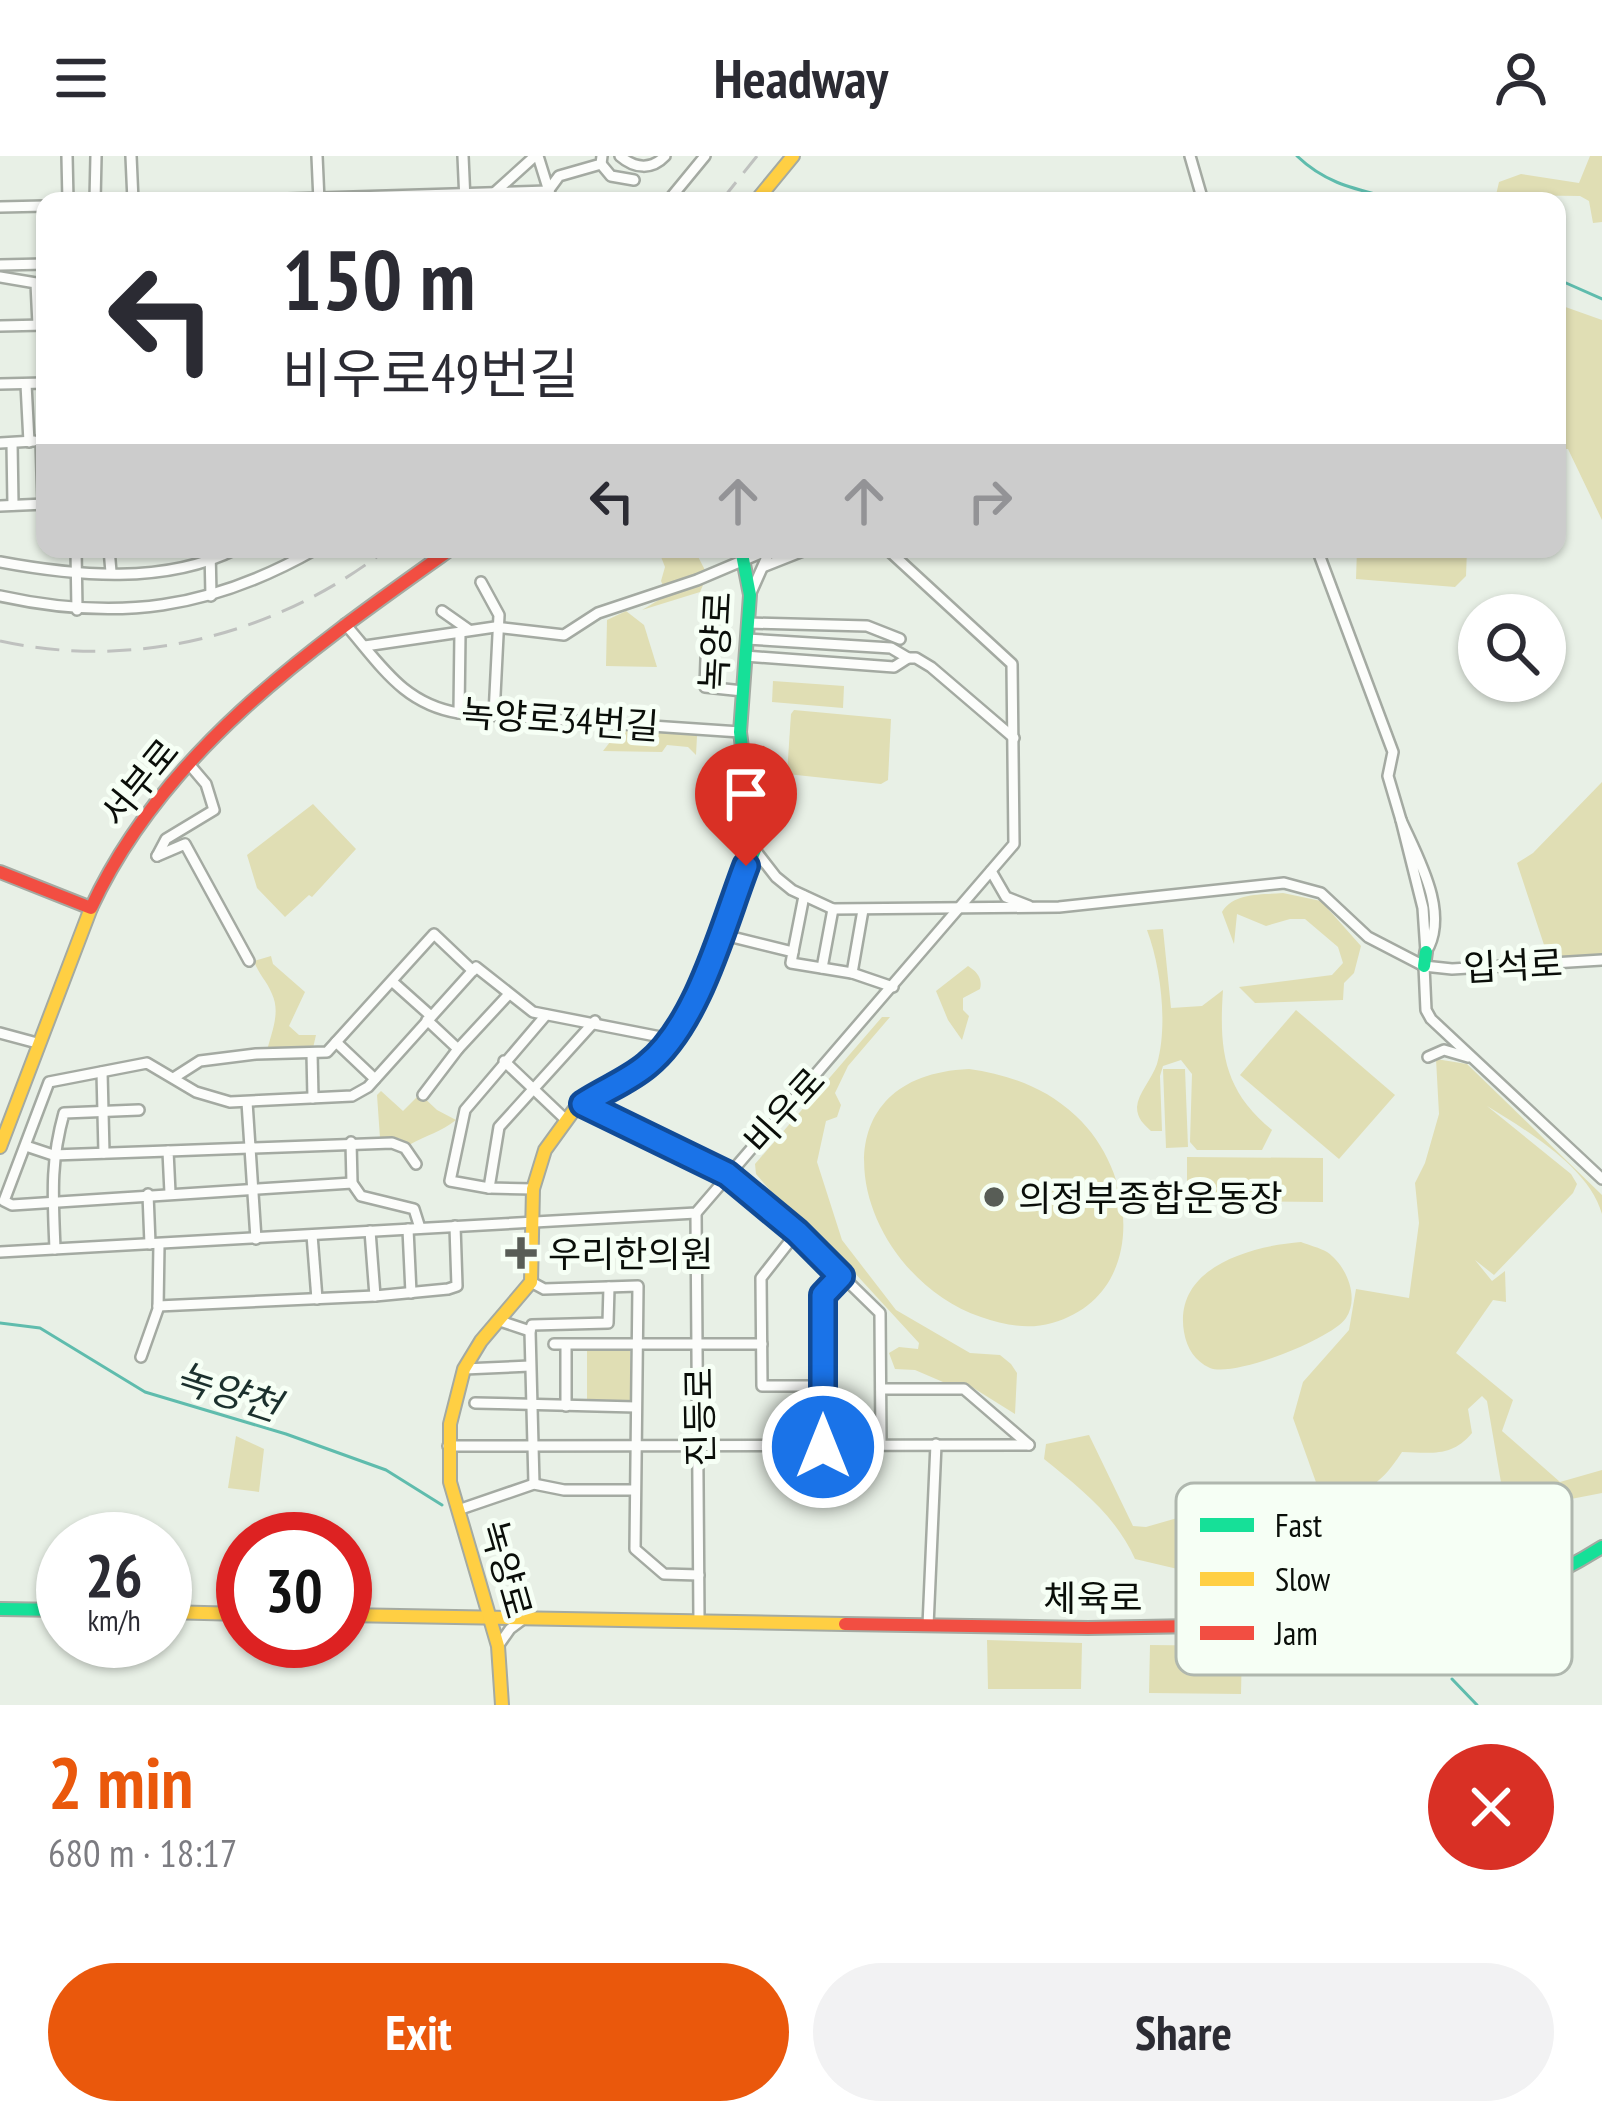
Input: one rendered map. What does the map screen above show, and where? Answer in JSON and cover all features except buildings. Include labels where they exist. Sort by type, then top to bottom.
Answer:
[{"type":"street","points":[[67,156],[68,192]]},
{"type":"street","points":[[95,192],[96,156]]},
{"type":"street","points":[[131,156],[133,192]]},
{"type":"street","points":[[317,156],[319,192]]},
{"type":"street","points":[[464,156],[465,192]]},
{"type":"street","points":[[495,192],[537,156],[549,192]]},
{"type":"street","points":[[620,156],[636,166],[647,166],[665,156]]},
{"type":"street","points":[[675,192],[701,161],[686,156]]},
{"type":"street","points":[[764,192],[794,156]]},
{"type":"street","points":[[1190,156],[1200,192]]},
{"type":"street","points":[[552,192],[560,176],[602,160],[611,176],[634,180]]},
{"type":"street","points":[[0,207],[36,206]]},
{"type":"street","points":[[0,269],[36,265]]},
{"type":"street","points":[[0,269],[36,283]]},
{"type":"street","points":[[0,326],[36,325]]},
{"type":"street","points":[[0,384],[36,383]]},
{"type":"street","points":[[26,384],[36,432]]},
{"type":"street","points":[[13,505],[6,443],[36,441]]},
{"type":"street","points":[[0,506],[36,504]]},
{"type":"street","points":[[76,558],[77,610]]},
{"type":"street","points":[[110,558],[111,572]]},
{"type":"street","points":[[0,562],[76,574],[170,570],[202,558]]},
{"type":"street","points":[[210,558],[211,596]]},
{"type":"street","points":[[0,596],[77,610],[160,607],[211,596],[300,558]]},
{"type":"street","name":"서부로","points":[[0,1147],[91,908],[109,869],[158,795],[250,702],[345,624],[438,558]]},
{"type":"street","points":[[365,646],[495,627],[563,635],[598,613],[736,558]]},
{"type":"street","name":"녹양로","points":[[744,558],[750,595],[740,733],[755,850]]},
{"type":"street","points":[[750,595],[768,558]]},
{"type":"street","points":[[765,566],[785,558]]},
{"type":"street","points":[[897,558],[1008,657],[1014,675],[1014,844],[961,908]]},
{"type":"street","points":[[1320,558],[1393,752],[1388,776],[1432,905],[1435,928],[1425,959],[1426,1010],[1602,1179]]},
{"type":"street","points":[[481,582],[499,615],[494,715]]},
{"type":"street","points":[[708,605],[705,687],[743,691]]},
{"type":"street","points":[[442,611],[464,631]]},
{"type":"street","points":[[748,623],[867,626],[900,640]]},
{"type":"street","name":"녹양로34번길","points":[[345,624],[424,706],[459,713],[740,733]]},
{"type":"street","points":[[459,713],[464,631]]},
{"type":"street","points":[[747,639],[891,648],[931,667],[1014,738]]},
{"type":"street","points":[[746,656],[895,667],[908,658]]},
{"type":"street","points":[[189,764],[206,784],[214,810],[166,839],[157,856],[185,844],[249,961]]},
{"type":"street","points":[[699,1575],[664,1574],[635,1549],[638,1286],[544,1289],[531,1282],[533,1190],[545,1150],[565,1119],[647,1065],[670,1039],[692,1002],[755,850],[776,878],[832,909],[1034,908],[1284,883],[1321,893],[1368,938],[1425,959]]},
{"type":"street","points":[[991,871],[1006,897],[1034,908]]},
{"type":"street","points":[[0,872],[91,908]]},
{"type":"street","points":[[804,896],[791,963],[852,973],[893,987]]},
{"type":"street","name":"비우로","points":[[696,1213],[961,908]]},
{"type":"street","points":[[822,968],[832,909]]},
{"type":"street","points":[[852,973],[863,910]]},
{"type":"street","points":[[175,1077],[200,1060],[327,1052],[434,934],[472,971]]},
{"type":"street","points":[[720,934],[793,952]]},
{"type":"street","name":"입석로","points":[[1425,959],[1452,969],[1602,960]]},
{"type":"street","points":[[352,1183],[4,1202],[49,1082],[147,1063],[214,1099],[247,1102],[352,1096],[375,1079],[476,967],[533,1012],[670,1039]]},
{"type":"street","points":[[394,983],[458,1049]]},
{"type":"street","points":[[423,1095],[509,994]]},
{"type":"street","points":[[533,1190],[451,1181],[465,1110],[546,1015]]},
{"type":"street","points":[[489,1188],[499,1127],[595,1021]]},
{"type":"street","points":[[0,1033],[37,1043]]},
{"type":"street","points":[[336,1042],[375,1079]]},
{"type":"street","points":[[1428,1057],[1444,1049],[1474,1059]]},
{"type":"street","points":[[312,1052],[313,1098]]},
{"type":"street","points":[[504,1060],[565,1119]]},
{"type":"street","points":[[102,1072],[104,1153]]},
{"type":"street","points":[[0,1126],[17,1098]]},
{"type":"street","points":[[247,1102],[256,1239]]},
{"type":"street","points":[[583,1104],[727,1174],[797,1232],[880,1313],[881,1445]]},
{"type":"street","points":[[56,1249],[52,1155],[64,1113],[139,1110]]},
{"type":"street","points":[[351,1142],[352,1183],[367,1198],[413,1209],[411,1293]]},
{"type":"street","points":[[26,1146],[52,1155],[392,1143],[405,1148],[416,1164]]},
{"type":"street","points":[[168,1151],[170,1193]]},
{"type":"street","points":[[141,1357],[158,1304],[148,1195]]},
{"type":"street","points":[[0,1252],[696,1213]]},
{"type":"street","name":"진등로","points":[[696,1213],[699,1620]]},
{"type":"street","points":[[158,1304],[375,1296],[457,1286],[454,1226]]},
{"type":"street","points":[[370,1231],[375,1296]]},
{"type":"street","points":[[797,1232],[761,1278],[761,1386],[824,1386]]},
{"type":"street","points":[[312,1235],[317,1299]]},
{"type":"street","points":[[823,1447],[823,1295],[841,1276]]},
{"type":"street","name":"녹양로","points":[[502,1705],[498,1646],[450,1482],[448,1446],[464,1369],[481,1341],[531,1282]]},
{"type":"street","points":[[534,1484],[532,1325],[608,1323],[609,1287]]},
{"type":"street","points":[[500,1321],[530,1331]]},
{"type":"street","points":[[566,1406],[560,1345],[762,1345]]},
{"type":"street","points":[[464,1369],[530,1366]]},
{"type":"street","points":[[448,1446],[1030,1445],[964,1389],[880,1390]]},
{"type":"street","points":[[475,1403],[636,1407]]},
{"type":"street","points":[[928,1626],[937,1444]]},
{"type":"street","points":[[458,1510],[534,1484],[564,1490],[635,1490]]},
{"type":"street","name":"체육로","points":[[1572,1566],[1602,1547]]},
{"type":"street","points":[[0,1609],[36,1610]]},
{"type":"street","name":"체육로","points":[[372,1615],[1176,1628]]},
{"type":"street","points":[[498,1646],[509,1629],[531,1616]]},
{"type":"shaded area","points":[[1590,156],[1602,156],[1602,222],[1593,223],[1589,201],[1566,192],[1497,192],[1499,182],[1521,174],[1579,183]]},
{"type":"shaded area","points":[[1566,307],[1602,320],[1602,520],[1568,449]]},
{"type":"shaded area","points":[[662,558],[699,558],[706,572],[699,576],[700,592],[642,610],[667,595],[661,581],[665,567]]},
{"type":"shaded area","points":[[1357,558],[1467,558],[1466,576],[1455,587],[1356,579]]},
{"type":"shaded area","points":[[626,611],[644,625],[657,667],[606,666],[607,620]]},
{"type":"shaded area","points":[[773,681],[844,686],[843,708],[772,702]]},
{"type":"shaded area","points":[[794,710],[891,719],[888,780],[881,784],[787,774]]},
{"type":"shaded area","points":[[617,730],[689,732],[697,736],[696,755],[688,747],[667,745],[662,752],[603,751],[610,742],[606,735]]},
{"type":"shaded area","points":[[1602,782],[1602,955],[1548,957],[1517,863],[1533,853]]},
{"type":"shaded area","points":[[313,804],[356,849],[312,897],[285,917],[257,888],[247,855]]},
{"type":"shaded area","points":[[1283,893],[1321,901],[1361,946],[1354,973],[1344,983],[1343,1000],[1255,1003],[1239,987],[1332,975],[1343,963],[1338,947],[1305,919],[1266,926],[1237,914],[1234,944],[1222,912],[1227,906],[1249,896]]},
{"type":"shaded area","points":[[1163,929],[1171,1008],[1202,1006],[1223,990],[1222,1031],[1228,1067],[1243,1100],[1272,1130],[1262,1150],[1197,1150],[1190,1142],[1192,1074],[1181,1060],[1163,1066],[1160,1076],[1162,1131],[1151,1131],[1140,1118],[1138,1102],[1157,1064],[1162,1032],[1159,979],[1147,930]]},
{"type":"shaded area","points":[[271,956],[273,964],[305,992],[289,1026],[299,1035],[316,1035],[313,1048],[267,1051],[275,1001],[254,961]]},
{"type":"shaded area","points":[[968,966],[981,985],[963,998],[963,1010],[969,1016],[962,1040],[936,991]]},
{"type":"shaded area","points":[[1296,1010],[1395,1095],[1339,1159],[1240,1075]]},
{"type":"shaded area","points":[[882,1017],[890,1017],[848,1066],[835,1093],[841,1105],[837,1117],[826,1121],[817,1162],[842,1240],[896,1310],[970,1353],[1000,1355],[1011,1364],[1017,1373],[1015,1414],[967,1384],[895,1369],[889,1353],[899,1347],[918,1349],[919,1343],[852,1270],[805,1231],[756,1174],[755,1164]]},
{"type":"shaded area","points":[[1436,1059],[1467,1064],[1602,1195],[1602,1214],[1595,1197],[1570,1166],[1487,1106],[1571,1174],[1577,1184],[1494,1275],[1475,1260],[1492,1281],[1505,1271],[1506,1302],[1493,1300],[1456,1353],[1513,1400],[1502,1431],[1560,1482],[1602,1470],[1602,1493],[1572,1499],[1572,1483],[1501,1483],[1487,1401],[1482,1396],[1468,1409],[1472,1433],[1457,1446],[1441,1452],[1402,1452],[1374,1483],[1316,1483],[1293,1418],[1303,1382],[1349,1330],[1356,1289],[1409,1298],[1419,1223],[1415,1183],[1439,1114]]},
{"type":"shaded area","name":"의정부종합운동장","points":[[969,1069],[1013,1079],[1052,1097],[1097,1140],[1112,1169],[1121,1199],[1118,1261],[1105,1287],[1083,1309],[1052,1323],[998,1322],[938,1295],[903,1262],[878,1222],[866,1180],[866,1139],[883,1105],[916,1080]]},
{"type":"shaded area","points":[[1163,1069],[1185,1069],[1188,1147],[1166,1148]]},
{"type":"shaded area","points":[[381,1091],[403,1111],[420,1094],[456,1120],[409,1145],[399,1138],[380,1138],[377,1095]]},
{"type":"shaded area","points":[[1187,1157],[1323,1158],[1323,1202],[1187,1201]]},
{"type":"shaded area","points":[[1301,1242],[1327,1252],[1345,1273],[1352,1301],[1346,1318],[1322,1336],[1259,1362],[1222,1370],[1200,1362],[1185,1338],[1184,1310],[1203,1276],[1239,1255]]},
{"type":"shaded area","points":[[587,1348],[630,1349],[631,1400],[587,1400]]},
{"type":"shaded area","points":[[1089,1435],[1133,1526],[1176,1518],[1176,1569],[1135,1559],[1107,1516],[1044,1459],[1046,1444]]},
{"type":"shaded area","points":[[236,1436],[264,1449],[259,1492],[228,1488]]},
{"type":"shaded area","points":[[987,1640],[1082,1643],[1081,1689],[988,1689]]},
{"type":"shaded area","points":[[1150,1645],[1176,1645],[1176,1675],[1241,1675],[1241,1694],[1149,1693]]},
{"type":"waterway","points":[[1297,156],[1334,181],[1368,192]]},
{"type":"waterway","points":[[1566,283],[1602,299]]},
{"type":"waterway","name":"녹양천","points":[[0,1323],[40,1328],[145,1392],[386,1470],[442,1505]]},
{"type":"waterway","points":[[1452,1679],[1477,1705]]},
{"type":"railway","points":[[728,192],[757,156]]},
{"type":"railway","points":[[0,641],[103,651],[204,638],[300,603],[374,558]]},
{"type":"traffic: fast","points":[[713,949],[755,850],[740,732],[750,595],[743,558]]},
{"type":"traffic: fast","points":[[1424,966],[1426,952]]},
{"type":"traffic: fast","points":[[1572,1564],[1602,1547]]},
{"type":"traffic: fast","points":[[0,1609],[36,1610]]},
{"type":"traffic: slow","points":[[763,192],[793,156]]},
{"type":"traffic: slow","points":[[0,1147],[91,908]]},
{"type":"traffic: slow","points":[[502,1705],[498,1646],[450,1482],[450,1424],[464,1369],[481,1341],[531,1282],[533,1189],[545,1150],[574,1110],[634,1075],[665,1047],[692,1002],[713,949]]},
{"type":"traffic: slow","points":[[192,1613],[216,1613]]},
{"type":"traffic: slow","points":[[372,1615],[845,1624]]},
{"type":"traffic: jam","points":[[0,872],[91,908],[122,851],[201,751],[296,664],[439,558]]},
{"type":"traffic: jam","points":[[845,1624],[1176,1626]]},
{"type":"place","name":"의정부종합운동장","points":[[994,1197]]},
{"type":"place","name":"우리한의원","points":[[521,1253]]},
{"type":"route","points":[[746,866],[692,1002],[665,1047],[634,1075],[583,1104],[727,1174],[841,1276],[823,1295],[823,1447]]}]
